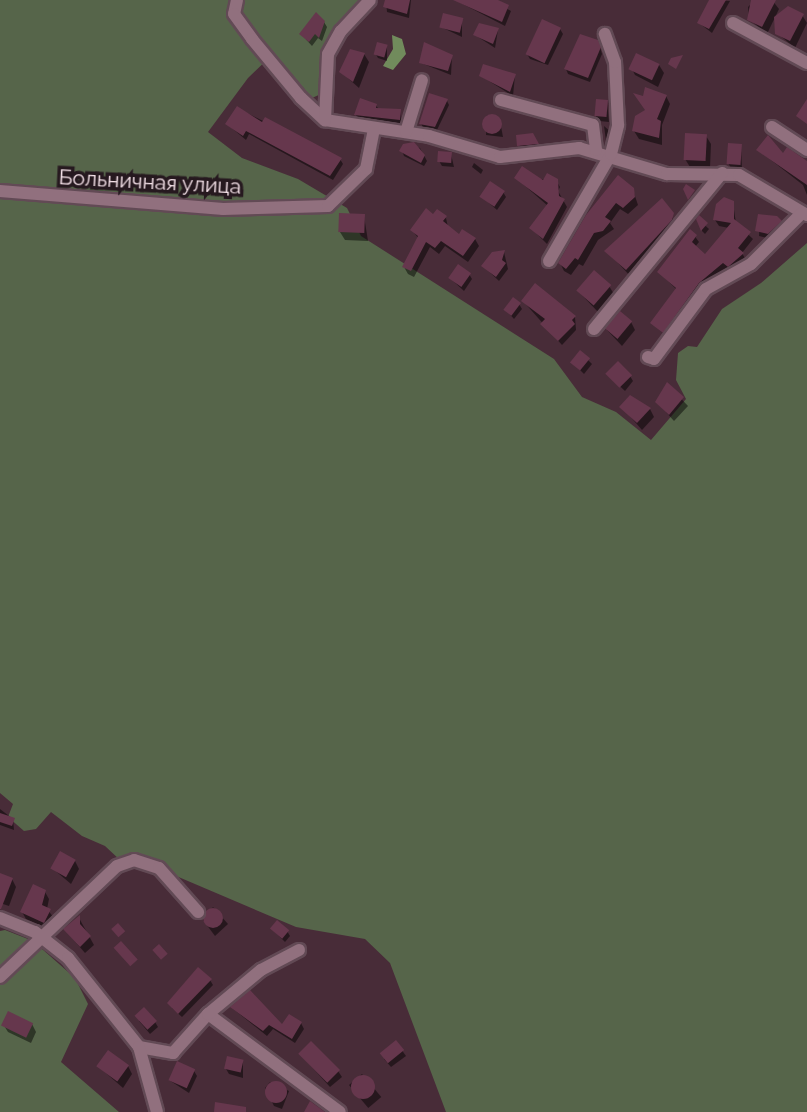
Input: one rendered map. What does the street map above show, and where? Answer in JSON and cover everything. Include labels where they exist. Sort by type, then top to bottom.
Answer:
[{"type":"street","points":[[237,0],[234,14],[252,39],[301,98],[326,120],[407,132],[500,157],[596,150],[667,174],[722,173],[760,184],[804,214],[751,264],[706,289],[654,359],[648,357]]},
{"type":"street","points":[[326,120],[328,54],[341,31],[370,0]]},
{"type":"street","points":[[733,23],[807,63]]},
{"type":"street","points":[[549,261],[611,154],[618,125],[615,62],[605,34]]},
{"type":"street","points":[[407,132],[422,80]]},
{"type":"street","points":[[501,100],[593,125],[597,130],[596,150]]},
{"type":"street","points":[[772,127],[807,150]]},
{"type":"street","name":"Больничная улица","points":[[0,191],[223,209],[328,206],[366,169],[374,129]]},
{"type":"street","points":[[594,329],[722,173]]},
{"type":"street","points":[[0,977],[39,936],[117,866],[134,860],[159,867],[198,912]]},
{"type":"street","points":[[0,918],[39,936],[91,983],[107,1011],[139,1047],[157,1112]]},
{"type":"street","points":[[139,1047],[173,1053],[208,1014],[261,970],[299,950]]},
{"type":"street","points":[[0,960],[15,961]]},
{"type":"street","points":[[208,1014],[340,1112]]},
{"type":"shaded area","points":[[0,0],[361,0],[325,50],[321,94],[312,98],[274,53],[248,78],[208,132],[242,158],[298,179],[347,208],[361,236],[554,359],[582,397],[616,412],[651,440],[686,399],[676,380],[678,353],[688,346],[697,347],[722,309],[761,283],[807,243],[807,1112],[446,1112],[390,963],[365,939],[296,927],[155,867],[121,861],[105,846],[82,836],[51,812],[36,829],[24,831],[8,817],[13,804],[0,793]]},
{"type":"shaded area","points":[[392,35],[402,39],[406,54],[393,70],[383,66],[393,49]]},
{"type":"shaded area","points":[[5,930],[33,941],[75,978],[88,1004],[61,1062],[119,1112],[0,1112],[0,931]]},
{"type":"building","points":[[385,0],[410,0],[407,14],[383,7]]},
{"type":"building","points":[[453,0],[498,0],[509,5],[502,22]]},
{"type":"building","points":[[709,0],[726,0],[709,29],[697,23]]},
{"type":"building","points":[[751,0],[776,0],[762,27],[747,20]]},
{"type":"building","points":[[788,6],[804,14],[790,41],[775,34],[774,17]]},
{"type":"building","points":[[316,12],[325,21],[319,38],[315,34],[309,42],[299,34]]},
{"type":"building","points":[[443,13],[463,18],[460,33],[439,28]]},
{"type":"building","points":[[542,19],[561,28],[545,63],[526,54]]},
{"type":"building","points":[[479,23],[499,28],[493,44],[473,35]]},
{"type":"building","points":[[580,34],[598,40],[601,47],[588,78],[564,69]]},
{"type":"building","points":[[377,42],[388,45],[384,57],[374,55]]},
{"type":"building","points":[[424,42],[453,55],[448,71],[419,63]]},
{"type":"building","points":[[350,49],[365,53],[353,82],[339,72]]},
{"type":"building","points":[[636,53],[660,64],[652,80],[628,69]]},
{"type":"building","points":[[683,55],[676,69],[668,64],[671,58]]},
{"type":"building","points":[[483,64],[516,74],[510,92],[479,76]]},
{"type":"building","points":[[645,87],[667,95],[657,119],[661,121],[659,138],[632,131],[635,116],[645,110],[633,93],[643,96]]},
{"type":"building","points":[[429,93],[448,99],[435,127],[419,124]]},
{"type":"building","points":[[360,98],[377,104],[376,108],[401,109],[400,120],[354,115]]},
{"type":"building","points":[[596,99],[608,100],[606,117],[595,116]]},
{"type":"building","points":[[807,99],[807,124],[796,116]]},
{"type":"building","points":[[237,106],[262,122],[265,117],[342,158],[330,176],[246,131],[243,136],[225,124]]},
{"type":"building","points":[[488,114],[496,114],[502,124],[496,134],[488,134],[482,128],[482,120]]},
{"type":"building","points":[[533,133],[539,144],[517,146],[516,135]]},
{"type":"building","points":[[685,133],[707,134],[706,161],[684,160]]},
{"type":"building","points":[[768,135],[783,153],[787,147],[807,161],[807,185],[756,150]]},
{"type":"building","points":[[414,142],[425,155],[421,163],[399,151],[403,144]]},
{"type":"building","points":[[728,143],[742,144],[741,165],[727,164]]},
{"type":"building","points":[[438,151],[452,152],[451,163],[437,162]]},
{"type":"building","points":[[522,166],[543,180],[547,173],[558,179],[559,196],[565,199],[543,239],[529,228],[548,203],[514,178]]},
{"type":"building","points":[[618,175],[634,188],[635,197],[623,208],[616,203],[605,217],[611,221],[603,231],[594,233],[578,260],[575,258],[566,269],[558,263],[586,215]]},
{"type":"building","points":[[490,181],[505,191],[494,207],[479,197]]},
{"type":"building","points":[[686,184],[695,190],[688,200],[683,189]]},
{"type":"building","points":[[724,197],[734,201],[734,219],[751,232],[738,248],[744,253],[728,267],[723,263],[699,283],[663,333],[650,323],[676,288],[657,272],[690,229],[697,235],[692,242],[705,254],[731,223],[713,220],[716,204]]},
{"type":"building","points":[[662,198],[674,213],[672,220],[626,270],[604,251]]},
{"type":"building","points":[[426,208],[433,214],[437,209],[447,216],[443,221],[459,234],[462,229],[476,238],[463,256],[441,241],[435,248],[426,242],[411,271],[402,267],[418,236],[410,230]]},
{"type":"building","points":[[339,213],[365,214],[364,233],[338,232]]},
{"type":"building","points":[[758,214],[777,216],[782,221],[768,234],[755,231]]},
{"type":"building","points":[[699,215],[708,223],[701,231],[696,219]]},
{"type":"building","points":[[505,250],[502,260],[506,263],[496,277],[481,266],[492,252]]},
{"type":"building","points":[[458,264],[471,273],[461,287],[448,278]]},
{"type":"building","points":[[594,270],[611,285],[594,305],[576,290]]},
{"type":"building","points":[[535,283],[576,316],[572,320],[575,324],[558,341],[540,324],[545,319],[521,301]]},
{"type":"building","points":[[513,297],[521,303],[511,316],[503,310]]},
{"type":"building","points":[[620,311],[632,321],[617,339],[605,329]]},
{"type":"building","points":[[580,350],[590,358],[580,371],[570,362]]},
{"type":"building","points":[[618,361],[632,375],[619,388],[605,374]]},
{"type":"building","points":[[667,382],[684,397],[669,415],[655,402]]},
{"type":"building","points":[[630,395],[651,408],[637,423],[619,407]]},
{"type":"building","points":[[0,813],[15,818],[12,826],[0,822]]},
{"type":"building","points":[[60,851],[76,860],[66,877],[50,868]]},
{"type":"building","points":[[0,873],[13,878],[1,909],[0,909]]},
{"type":"building","points":[[33,884],[46,890],[42,905],[51,909],[44,923],[20,912]]},
{"type":"building","points":[[209,908],[217,908],[223,918],[217,928],[209,928],[203,922],[203,914]]},
{"type":"building","points":[[80,915],[80,924],[91,936],[80,947],[63,929]]},
{"type":"building","points":[[277,920],[289,930],[282,939],[270,928]]},
{"type":"building","points":[[118,923],[125,931],[118,937],[111,929]]},
{"type":"building","points":[[121,941],[138,960],[130,966],[114,948]]},
{"type":"building","points":[[159,944],[168,954],[161,960],[152,950]]},
{"type":"building","points":[[198,967],[212,979],[178,1014],[167,1003]]},
{"type":"building","points":[[250,990],[282,1024],[289,1014],[302,1022],[292,1039],[269,1025],[263,1031],[230,1007]]},
{"type":"building","points":[[144,1007],[157,1021],[147,1030],[134,1016]]},
{"type":"building","points":[[8,1011],[33,1023],[26,1038],[1,1025]]},
{"type":"building","points":[[396,1040],[404,1050],[388,1063],[380,1053]]},
{"type":"building","points":[[311,1041],[340,1070],[327,1083],[298,1054]]},
{"type":"building","points":[[108,1050],[129,1065],[117,1081],[96,1066]]},
{"type":"building","points":[[227,1056],[244,1060],[241,1072],[224,1069]]},
{"type":"building","points":[[177,1061],[195,1069],[187,1088],[168,1080]]},
{"type":"building","points":[[363,1075],[372,1078],[375,1087],[372,1096],[363,1099],[354,1096],[351,1087],[354,1078]]},
{"type":"building","points":[[276,1081],[284,1084],[287,1092],[284,1100],[276,1103],[268,1100],[265,1092],[268,1084]]},
{"type":"building","points":[[310,1101],[325,1112],[304,1112]]},
{"type":"building","points":[[215,1102],[246,1107],[246,1112],[214,1112]]}]
